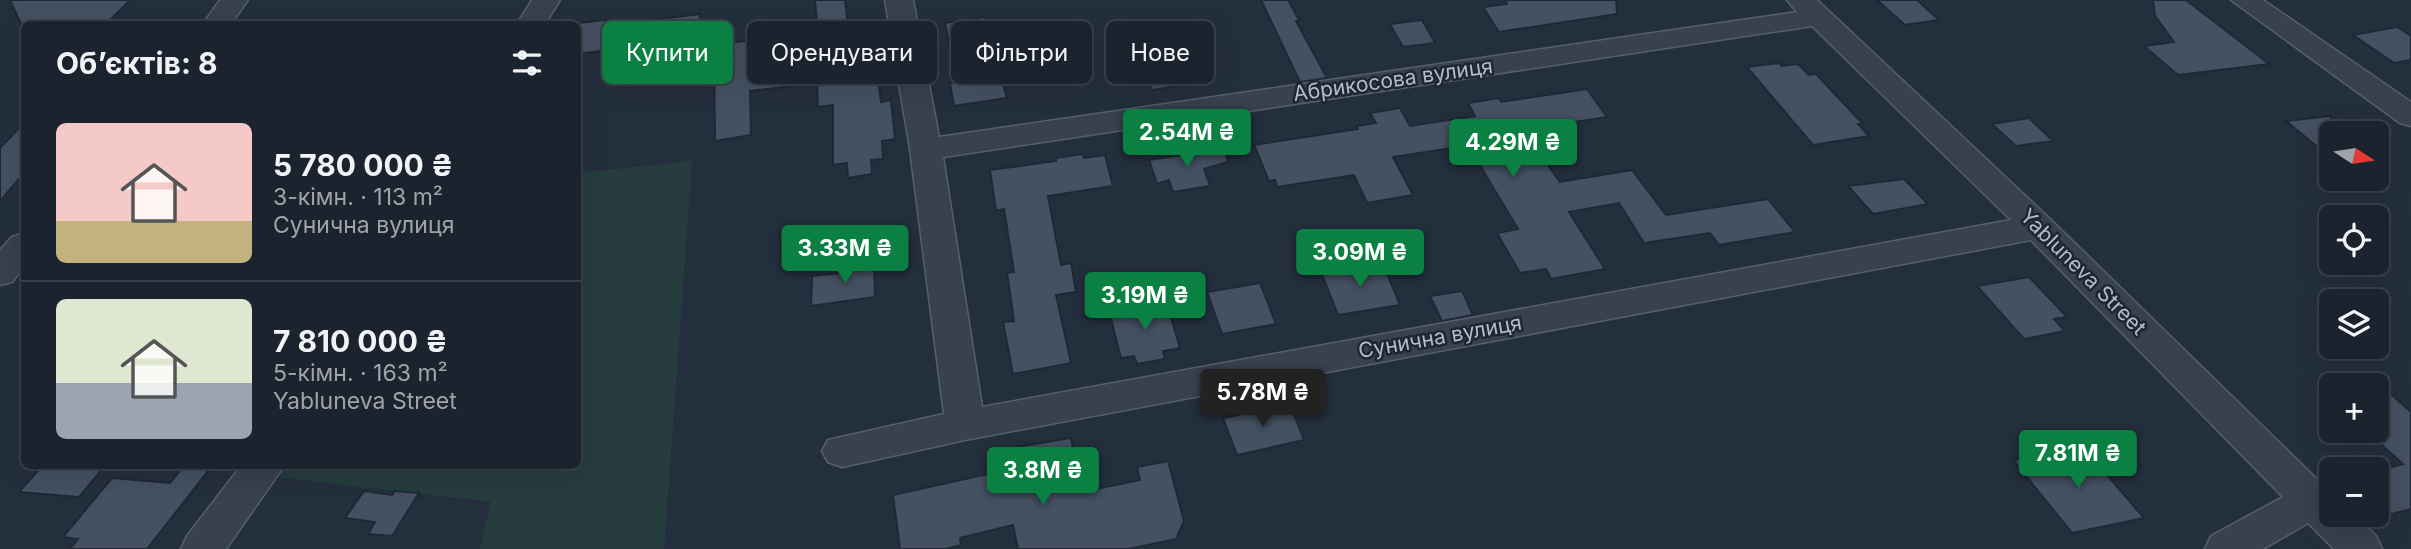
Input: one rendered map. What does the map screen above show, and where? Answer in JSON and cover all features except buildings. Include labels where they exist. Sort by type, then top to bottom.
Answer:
[{"type":"street","points":[[219,21],[234,0]]},
{"type":"street","points":[[533,21],[546,0]]},
{"type":"street","points":[[898,0],[926,149],[965,425]]},
{"type":"street","points":[[2245,0],[2411,116]]},
{"type":"street","name":"Абрикосова вулиця","points":[[926,149],[1810,8]]},
{"type":"street","name":"Yabluneva Street","points":[[1810,8],[2038,227],[2361,549]]},
{"type":"street","name":"Сунична вулиця","points":[[842,451],[965,425],[2038,227]]},
{"type":"street","points":[[0,273],[21,248]]},
{"type":"street","points":[[202,549],[262,469]]},
{"type":"street","points":[[2226,549],[2312,501]]},
{"type":"green space","points":[[692,161],[664,549],[480,549],[491,502],[276,477],[283,469],[581,469],[581,173]]}]
